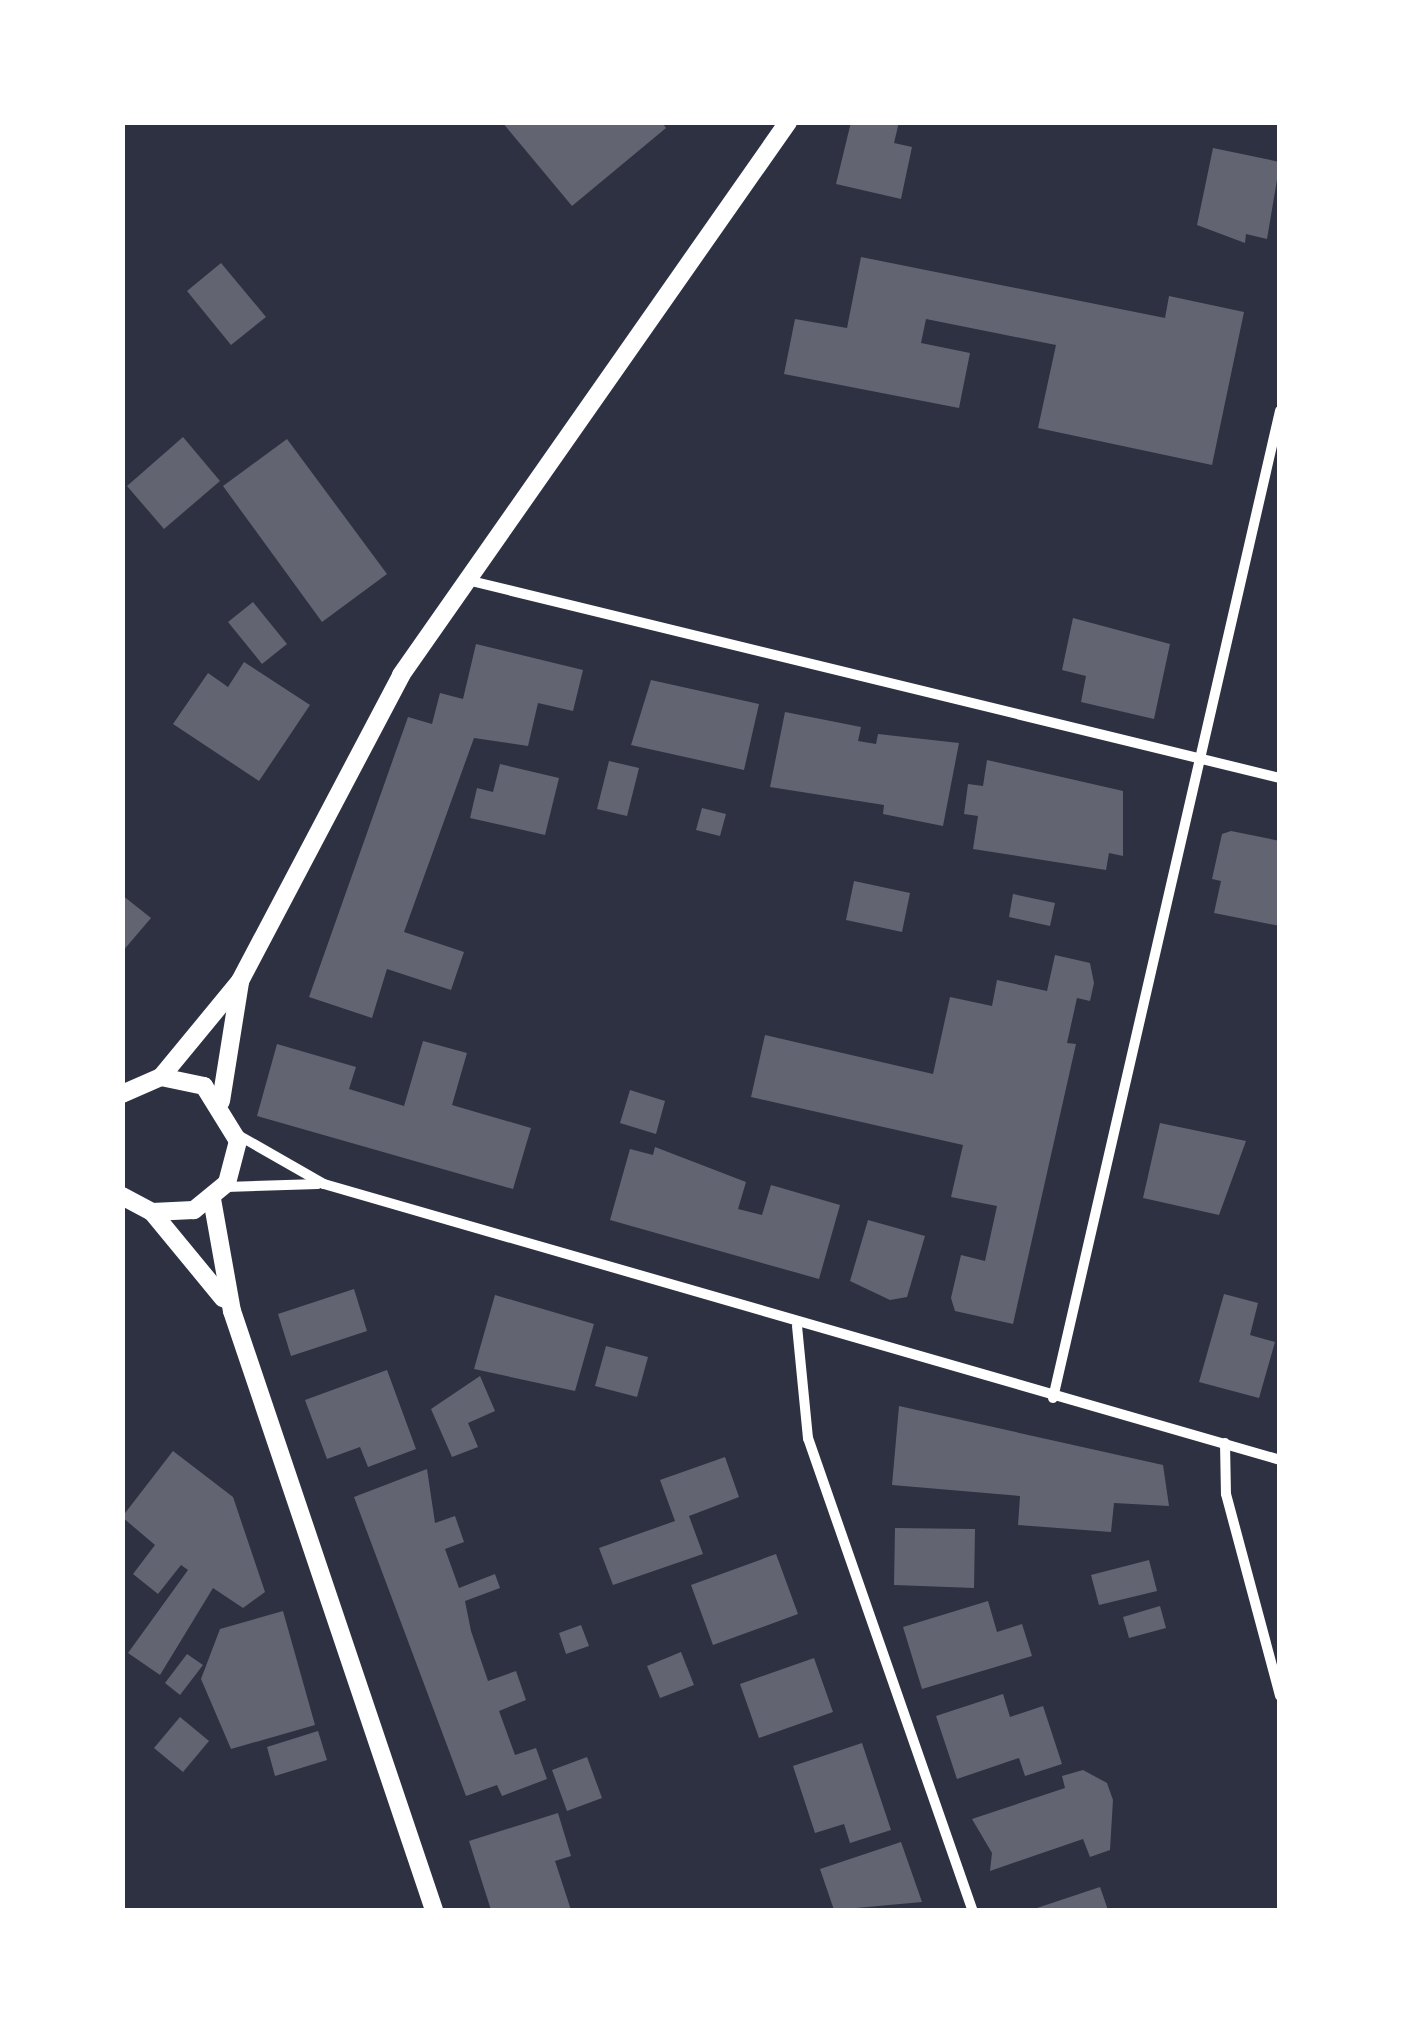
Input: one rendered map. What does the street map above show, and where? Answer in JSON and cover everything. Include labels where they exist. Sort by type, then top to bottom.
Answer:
[{"type":"street","points":[[161,1077],[240,981],[338,783],[466,579],[788,122]]},
{"type":"street","points":[[1054,1398],[1280,411]]},
{"type":"street","points":[[466,579],[1280,778]]},
{"type":"street","points":[[221,1100],[240,981]]},
{"type":"street","points":[[125,1088],[161,1077],[204,1086],[221,1100],[236,1134],[324,1184],[797,1326],[1280,1460]]},
{"type":"street","points":[[236,1134],[217,1194],[232,1311],[434,1910]]},
{"type":"street","points":[[152,1212],[217,1194],[324,1184]]},
{"type":"street","points":[[122,1196],[152,1212],[232,1311]]},
{"type":"street","points":[[797,1326],[808,1438],[972,1910]]},
{"type":"street","points":[[1225,1443],[1226,1494],[1280,1696]]},
{"type":"building","points":[[502,122],[662,122],[666,128],[572,206]]},
{"type":"building","points":[[851,122],[899,122],[894,143],[912,147],[901,199],[836,184]]},
{"type":"building","points":[[1213,148],[1280,162],[1267,239],[1246,234],[1245,243],[1197,225]]},
{"type":"building","points":[[861,257],[1165,318],[1169,296],[1244,312],[1212,465],[1038,428],[1056,345],[926,319],[921,343],[970,353],[959,408],[784,374],[795,319],[847,328]]},
{"type":"building","points":[[221,263],[266,317],[231,345],[187,291]]},
{"type":"building","points":[[183,437],[220,481],[164,529],[127,486]]},
{"type":"building","points":[[287,439],[387,574],[322,622],[223,486]]},
{"type":"building","points":[[253,602],[287,644],[262,664],[228,622]]},
{"type":"building","points":[[1073,618],[1170,644],[1154,719],[1081,702],[1086,676],[1062,670]]},
{"type":"building","points":[[476,644],[583,670],[573,711],[538,703],[528,746],[474,738],[404,932],[464,952],[451,990],[387,969],[372,1018],[309,997],[408,717],[432,724],[440,693],[463,699]]},
{"type":"building","points":[[244,662],[310,705],[259,781],[173,724],[208,673],[228,687]]},
{"type":"building","points":[[651,680],[759,704],[744,770],[631,745]]},
{"type":"building","points":[[785,712],[861,727],[858,741],[876,744],[878,734],[959,743],[943,826],[883,814],[884,805],[770,787]]},
{"type":"building","points":[[987,760],[1123,791],[1123,856],[1109,853],[1106,870],[973,849],[978,816],[964,814],[968,784],[983,786]]},
{"type":"building","points":[[609,761],[639,768],[627,816],[597,809]]},
{"type":"building","points":[[500,764],[559,778],[545,835],[470,818],[477,788],[493,792]]},
{"type":"building","points":[[702,808],[726,814],[720,836],[696,830]]},
{"type":"building","points":[[1231,831],[1280,841],[1280,926],[1214,913],[1221,881],[1212,879],[1222,834]]},
{"type":"building","points":[[854,881],[910,893],[902,932],[846,920]]},
{"type":"building","points":[[1013,894],[1055,903],[1050,926],[1009,917]]},
{"type":"building","points":[[122,895],[151,918],[122,952]]},
{"type":"building","points":[[1055,955],[1090,963],[1094,983],[1090,1001],[1077,998],[1067,1043],[1076,1044],[1013,1324],[955,1311],[951,1298],[961,1255],[985,1261],[997,1206],[951,1197],[963,1145],[751,1097],[765,1035],[933,1074],[950,997],[992,1006],[997,980],[1047,991]]},
{"type":"building","points":[[423,1041],[467,1053],[452,1105],[531,1128],[513,1189],[257,1116],[277,1044],[356,1067],[349,1089],[404,1106]]},
{"type":"building","points":[[630,1090],[665,1101],[656,1134],[620,1123]]},
{"type":"building","points":[[1160,1123],[1246,1141],[1219,1215],[1143,1198]]},
{"type":"building","points":[[655,1147],[746,1182],[738,1209],[762,1215],[771,1185],[840,1205],[819,1279],[610,1220],[630,1149],[653,1155]]},
{"type":"building","points":[[868,1220],[925,1236],[907,1297],[890,1300],[850,1281]]},
{"type":"building","points":[[354,1289],[367,1331],[291,1356],[278,1314]]},
{"type":"building","points":[[1224,1294],[1258,1303],[1250,1335],[1275,1342],[1259,1398],[1199,1382]]},
{"type":"building","points":[[495,1295],[594,1324],[575,1391],[474,1369]]},
{"type":"building","points":[[606,1346],[648,1357],[637,1397],[595,1386]]},
{"type":"building","points":[[387,1370],[416,1449],[368,1467],[360,1447],[327,1459],[305,1400]]},
{"type":"building","points":[[480,1376],[495,1411],[468,1423],[478,1447],[452,1457],[431,1409]]},
{"type":"building","points":[[899,1406],[1163,1465],[1169,1506],[1114,1503],[1111,1532],[1018,1525],[1020,1496],[892,1485]]},
{"type":"building","points":[[173,1451],[233,1497],[265,1592],[243,1608],[213,1588],[160,1675],[128,1653],[188,1570],[181,1565],[158,1594],[133,1574],[155,1545],[122,1517]]},
{"type":"building","points":[[725,1457],[739,1497],[689,1516],[703,1554],[613,1585],[599,1548],[675,1521],[660,1480]]},
{"type":"building","points":[[427,1469],[435,1523],[455,1516],[464,1542],[445,1549],[459,1588],[495,1574],[500,1588],[465,1601],[471,1631],[488,1681],[516,1671],[526,1700],[499,1711],[515,1755],[536,1748],[547,1779],[502,1796],[497,1785],[466,1796],[354,1497]]},
{"type":"building","points":[[895,1528],[975,1529],[974,1588],[894,1585]]},
{"type":"building","points":[[776,1554],[798,1614],[713,1645],[691,1585]]},
{"type":"building","points":[[1149,1560],[1157,1591],[1099,1605],[1091,1575]]},
{"type":"building","points":[[988,1601],[997,1632],[1022,1624],[1032,1656],[922,1689],[903,1627]]},
{"type":"building","points":[[1160,1606],[1166,1628],[1129,1638],[1123,1617]]},
{"type":"building","points":[[283,1611],[315,1725],[231,1749],[201,1679],[220,1629]]},
{"type":"building","points":[[581,1625],[589,1646],[566,1654],[559,1633]]},
{"type":"building","points":[[681,1652],[694,1685],[660,1698],[647,1666]]},
{"type":"building","points":[[187,1654],[203,1665],[180,1695],[165,1683]]},
{"type":"building","points":[[814,1658],[833,1712],[759,1738],[740,1684]]},
{"type":"building","points":[[1003,1694],[1010,1717],[1043,1706],[1062,1764],[1025,1776],[1019,1758],[957,1779],[936,1716]]},
{"type":"building","points":[[180,1717],[209,1741],[183,1772],[154,1748]]},
{"type":"building","points":[[318,1731],[327,1760],[275,1776],[267,1747]]},
{"type":"building","points":[[862,1743],[891,1830],[850,1843],[844,1824],[815,1833],[793,1766]]},
{"type":"building","points":[[587,1757],[602,1798],[567,1811],[552,1770]]},
{"type":"building","points":[[1083,1770],[1107,1783],[1113,1800],[1110,1850],[1090,1857],[1083,1839],[990,1871],[992,1853],[972,1819],[1065,1788],[1062,1776]]},
{"type":"building","points":[[558,1813],[571,1856],[555,1861],[571,1910],[491,1910],[469,1841]]},
{"type":"building","points":[[901,1842],[922,1902],[834,1910],[820,1869]]},
{"type":"building","points":[[1100,1887],[1108,1910],[1031,1910]]}]
